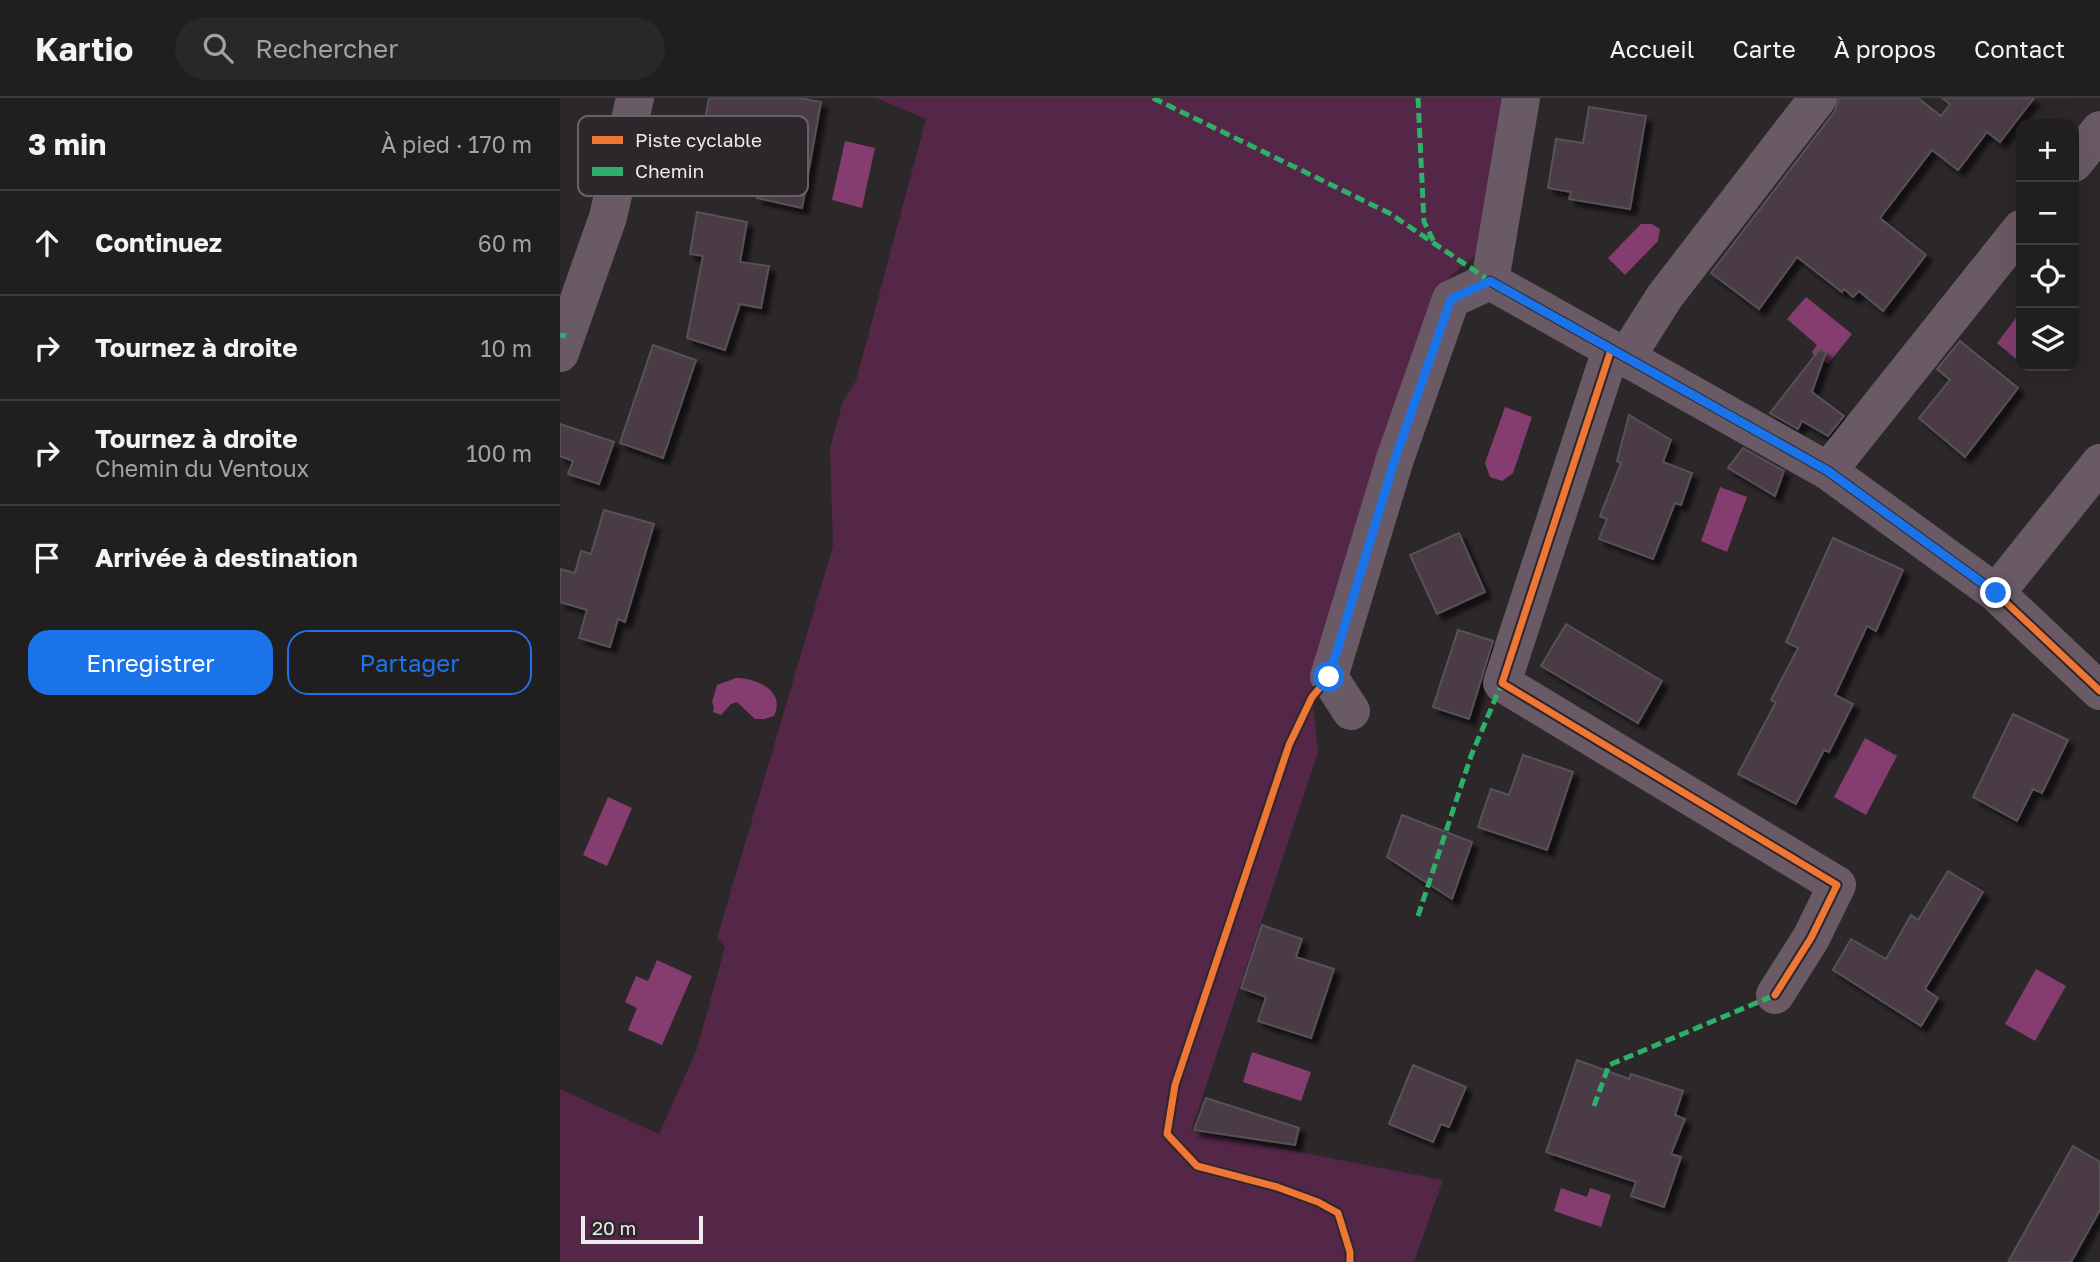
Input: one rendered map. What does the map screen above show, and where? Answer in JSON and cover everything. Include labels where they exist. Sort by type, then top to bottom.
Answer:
[{"type":"street","points":[[631,116],[635,98]]},
{"type":"street","points":[[1490,281],[1521,98]]},
{"type":"street","points":[[1775,995],[1811,938],[1838,885],[1502,683],[1618,354],[1818,98]]},
{"type":"street","points":[[2079,157],[2100,130]]},
{"type":"street","points":[[560,353],[608,217],[613,196]]},
{"type":"street","points":[[1828,471],[2016,235]]},
{"type":"street","points":[[1490,281],[1828,471],[1996,593],[2100,691]]},
{"type":"street","points":[[1351,711],[1329,677],[1395,459],[1451,299],[1490,281]]},
{"type":"street","points":[[1996,593],[2100,463]]},
{"type":"shaded area","points":[[876,98],[1504,98],[1481,251],[1441,284],[1311,682],[1318,753],[1191,1131],[1443,1180],[1414,1262],[560,1262],[560,1089],[659,1134],[697,1049],[725,947],[717,938],[833,546],[830,448],[843,401],[856,381],[926,119]]},
{"type":"shaded area","points":[[845,141],[875,148],[862,208],[832,200]]},
{"type":"shaded area","points":[[1641,224],[1652,224],[1660,229],[1658,241],[1625,275],[1608,258]]},
{"type":"shaded area","points":[[1806,297],[1852,334],[1828,364],[1824,361],[1818,364],[1812,352],[1817,345],[1787,319]]},
{"type":"shaded area","points":[[2016,318],[2016,359],[1997,343]]},
{"type":"shaded area","points":[[1505,407],[1532,417],[1513,473],[1502,481],[1490,477],[1485,463]]},
{"type":"shaded area","points":[[1720,487],[1747,497],[1727,552],[1701,541]]},
{"type":"shaded area","points":[[736,678],[760,683],[773,693],[777,707],[774,716],[755,719],[737,702],[731,704],[721,715],[713,712],[712,702],[717,685]]},
{"type":"shaded area","points":[[1865,738],[1897,756],[1866,815],[1834,797]]},
{"type":"shaded area","points":[[608,797],[632,808],[607,866],[583,855]]},
{"type":"shaded area","points":[[657,960],[692,976],[662,1045],[628,1030],[637,1008],[625,1002],[636,976],[648,981]]},
{"type":"shaded area","points":[[2036,969],[2066,986],[2035,1041],[2005,1024]]},
{"type":"shaded area","points":[[1252,1052],[1311,1072],[1301,1101],[1243,1082]]},
{"type":"shaded area","points":[[1561,1188],[1587,1197],[1590,1188],[1611,1195],[1601,1227],[1554,1211]]},
{"type":"building","points":[[709,98],[799,98],[821,102],[808,175],[808,116],[706,116]]},
{"type":"building","points":[[1839,98],[1918,98],[1941,116],[1950,104],[1942,98],[2034,98],[2000,142],[1987,132],[1958,170],[1932,150],[1880,218],[1926,255],[1883,311],[1859,291],[1853,297],[1844,289],[1842,292],[1797,257],[1759,309],[1711,273],[1835,111]]},
{"type":"building","points":[[1589,107],[1646,116],[1630,209],[1569,199],[1571,192],[1548,188],[1556,139],[1583,143]]},
{"type":"building","points":[[757,196],[804,196],[802,208]]},
{"type":"building","points":[[697,212],[747,222],[740,262],[769,266],[761,308],[740,304],[725,350],[687,338],[703,256],[690,254]]},
{"type":"building","points":[[1960,341],[2018,388],[1965,457],[1919,418],[1950,380],[1937,369]]},
{"type":"building","points":[[653,345],[696,360],[663,458],[620,443]]},
{"type":"building","points":[[1820,349],[1826,352],[1812,392],[1844,416],[1828,436],[1802,421],[1798,429],[1770,413]]},
{"type":"building","points":[[1629,415],[1671,440],[1663,462],[1692,473],[1681,505],[1675,503],[1653,559],[1599,539],[1607,519],[1600,516],[1621,463],[1617,461]]},
{"type":"building","points":[[560,424],[614,442],[599,484],[568,474],[573,461],[560,456]]},
{"type":"building","points":[[1743,448],[1784,471],[1775,496],[1728,468]]},
{"type":"building","points":[[604,510],[654,524],[625,622],[618,619],[610,647],[579,638],[587,610],[560,602],[560,569],[575,573],[581,551],[591,554]]},
{"type":"building","points":[[1459,533],[1485,592],[1437,614],[1410,555]]},
{"type":"building","points":[[1833,538],[1903,570],[1876,631],[1867,626],[1835,695],[1853,704],[1829,752],[1824,750],[1796,804],[1738,774],[1776,702],[1771,700],[1798,648],[1786,642]]},
{"type":"building","points":[[1566,624],[1662,681],[1638,723],[1541,666]]},
{"type":"building","points":[[1458,630],[1493,641],[1469,719],[1433,707]]},
{"type":"building","points":[[2013,714],[2068,740],[2042,793],[2033,789],[2017,821],[1973,797]]},
{"type":"building","points":[[1523,755],[1573,772],[1547,850],[1478,827],[1491,789],[1509,795]]},
{"type":"building","points":[[1402,815],[1472,842],[1452,899],[1387,857]]},
{"type":"building","points":[[1948,871],[1983,892],[1925,989],[1938,998],[1921,1026],[1833,970],[1851,939],[1886,959],[1911,915],[1918,920]]},
{"type":"building","points":[[1262,925],[1302,939],[1296,957],[1334,969],[1311,1038],[1258,1021],[1266,997],[1241,988]]},
{"type":"building","points":[[1577,1060],[1629,1079],[1631,1074],[1683,1091],[1675,1115],[1685,1119],[1671,1154],[1681,1157],[1664,1207],[1631,1196],[1636,1182],[1546,1152]]},
{"type":"building","points":[[1413,1065],[1466,1087],[1449,1127],[1441,1124],[1433,1142],[1389,1124]]},
{"type":"building","points":[[1206,1098],[1299,1128],[1295,1145],[1194,1130]]},
{"type":"building","points":[[2073,1146],[2100,1162],[2100,1210],[2071,1262],[2008,1262]]},
{"type":"marked path","points":[[1153,98],[1389,213],[1490,281]]},
{"type":"marked path","points":[[1418,98],[1424,222],[1434,242]]},
{"type":"marked path","points":[[560,335],[566,336]]},
{"type":"marked path","points":[[1418,916],[1471,756],[1502,683]]},
{"type":"marked path","points":[[1594,1106],[1609,1065],[1775,995]]},
{"type":"cycle path","points":[[1490,281],[1828,471],[1996,593],[2100,691]]},
{"type":"cycle path","points":[[1611,350],[1502,683],[1837,885],[1811,938],[1775,995]]},
{"type":"cycle path","points":[[1329,677],[1312,697],[1289,745],[1175,1085],[1167,1134],[1197,1166],[1277,1187],[1318,1202],[1338,1213],[1350,1252],[1350,1262]]},
{"type":"route","points":[[1329,677],[1395,459],[1451,299],[1490,281],[1828,471],[1996,593]]}]
